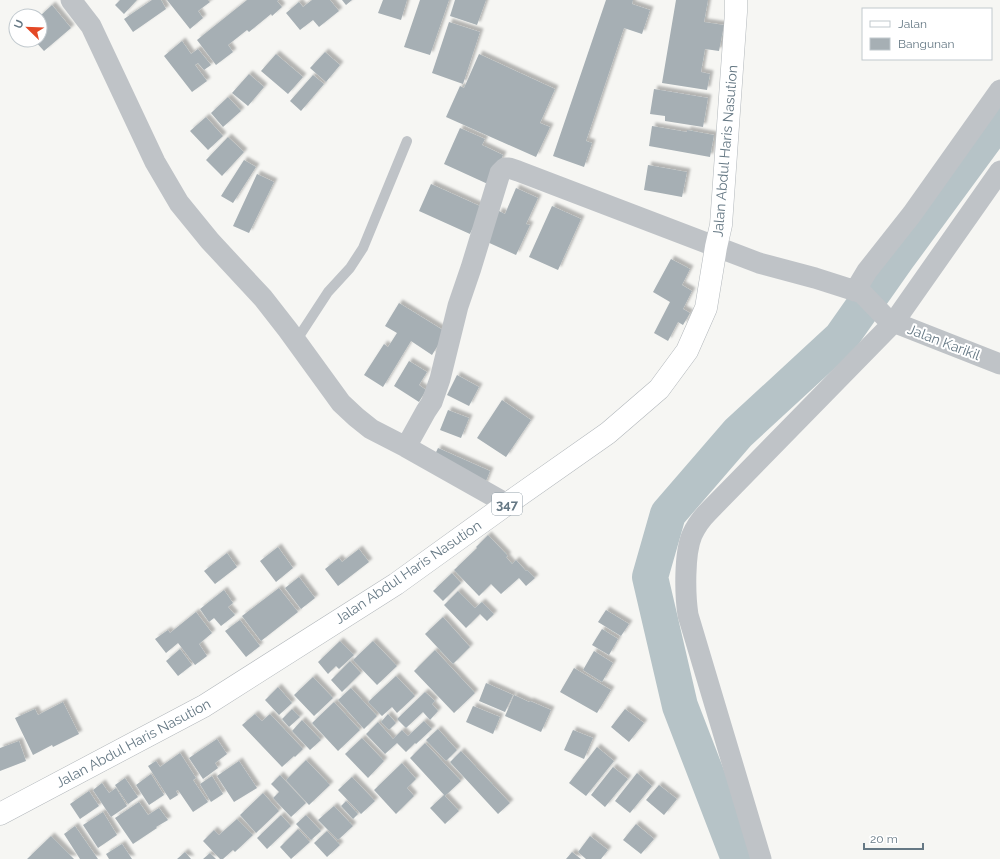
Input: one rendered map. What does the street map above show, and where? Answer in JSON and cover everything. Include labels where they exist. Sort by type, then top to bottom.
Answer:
[{"type":"main road","name":"Jalan Abdul Haris Nasution","points":[[3,810],[204,706],[396,584],[608,433],[659,389],[686,351],[706,308],[721,225],[736,0]]},
{"type":"street","points":[[71,0],[91,26],[155,162],[179,203],[210,241],[263,298],[341,403],[356,418],[371,429],[507,504]]},
{"type":"street","points":[[858,292],[867,271],[912,214],[1000,90]]},
{"type":"street","points":[[406,447],[432,402],[440,378],[458,306],[500,173],[505,168],[518,171],[759,263],[815,278],[858,292],[891,321]]},
{"type":"street","points":[[761,859],[688,615],[686,598],[688,550],[691,536],[700,520],[891,321],[1000,171]]},
{"type":"street","name":"Jalan Karikil","points":[[891,321],[1000,364]]},
{"type":"lane","points":[[296,341],[328,292],[350,268],[363,248],[407,141]]},
{"type":"building","points":[[120,0],[137,0],[124,14],[115,5]]},
{"type":"building","points":[[152,0],[161,0],[166,9],[133,32],[124,19]]},
{"type":"building","points":[[167,0],[208,0],[210,2],[198,11],[203,18],[190,29]]},
{"type":"building","points":[[247,0],[279,0],[277,1],[282,7],[272,16],[271,14],[249,32],[247,30],[228,45],[233,52],[216,65],[197,40]]},
{"type":"building","points":[[312,0],[330,0],[339,11],[319,27],[313,20],[300,30],[286,13],[299,2],[303,7]]},
{"type":"building","points":[[342,0],[352,0],[346,5]]},
{"type":"building","points":[[383,0],[407,0],[401,20],[378,13]]},
{"type":"building","points":[[420,0],[449,0],[430,55],[404,47]]},
{"type":"building","points":[[455,0],[486,0],[477,25],[450,16]]},
{"type":"building","points":[[606,0],[633,0],[632,4],[650,10],[642,34],[624,28],[586,141],[592,143],[584,167],[553,156]]},
{"type":"building","points":[[676,0],[708,0],[704,22],[724,25],[719,51],[705,49],[701,72],[710,74],[707,90],[662,83]]},
{"type":"building","points":[[52,5],[71,28],[48,48],[48,9]]},
{"type":"building","points":[[449,22],[480,32],[463,84],[432,73]]},
{"type":"building","points":[[182,41],[191,54],[198,49],[211,65],[204,70],[198,63],[195,65],[207,81],[192,92],[164,56]]},
{"type":"building","points":[[325,52],[340,65],[326,82],[310,68]]},
{"type":"building","points":[[276,54],[303,77],[288,94],[261,71]]},
{"type":"building","points":[[479,54],[555,89],[540,123],[550,127],[536,157],[446,117],[460,86],[464,88]]},
{"type":"building","points":[[249,74],[264,87],[248,106],[232,93]]},
{"type":"building","points":[[313,75],[324,84],[301,111],[290,101]]},
{"type":"building","points":[[654,89],[708,98],[703,127],[665,121],[665,116],[650,114]]},
{"type":"building","points":[[228,97],[241,111],[223,127],[211,113]]},
{"type":"building","points":[[206,117],[223,136],[208,150],[190,131]]},
{"type":"building","points":[[652,126],[714,135],[710,157],[649,146]]},
{"type":"building","points":[[460,128],[485,139],[482,145],[503,155],[490,185],[444,164]]},
{"type":"building","points":[[228,137],[244,152],[222,176],[206,160]]},
{"type":"building","points":[[244,160],[256,167],[233,203],[221,196]]},
{"type":"building","points":[[648,165],[687,172],[682,197],[644,190]]},
{"type":"building","points":[[257,174],[274,182],[249,233],[233,226]]},
{"type":"building","points":[[431,184],[482,207],[470,234],[419,211]]},
{"type":"building","points":[[516,188],[538,198],[526,224],[530,225],[516,255],[485,241],[499,211],[505,214]]},
{"type":"building","points":[[552,206],[581,219],[558,270],[529,257]]},
{"type":"building","points":[[671,259],[690,269],[682,285],[692,291],[683,309],[690,313],[683,325],[678,322],[668,341],[654,333],[670,302],[653,292]]},
{"type":"building","points":[[399,303],[446,332],[432,355],[411,341],[383,387],[364,375],[384,344],[388,347],[397,333],[385,326]]},
{"type":"building","points":[[409,361],[427,372],[419,385],[426,390],[419,402],[394,386]]},
{"type":"building","points":[[457,375],[479,387],[469,406],[447,395]]},
{"type":"building","points":[[502,400],[531,420],[506,457],[477,438]]},
{"type":"building","points":[[448,410],[469,418],[461,438],[440,430]]},
{"type":"building","points":[[438,448],[490,471],[484,486],[431,463]]},
{"type":"building","points":[[488,535],[508,556],[506,557],[512,564],[516,560],[535,578],[526,586],[519,578],[501,594],[491,584],[479,596],[454,570]]},
{"type":"building","points":[[278,547],[293,568],[276,582],[260,561]]},
{"type":"building","points":[[359,549],[369,562],[338,586],[325,569],[339,558],[342,562]]},
{"type":"building","points":[[227,553],[237,567],[215,584],[204,571]]},
{"type":"building","points":[[452,573],[461,583],[443,601],[433,591]]},
{"type":"building","points":[[299,577],[315,598],[301,609],[285,588]]},
{"type":"building","points":[[279,588],[298,612],[261,641],[242,616]]},
{"type":"building","points":[[224,590],[233,603],[228,607],[235,615],[221,626],[214,618],[209,622],[200,609]]},
{"type":"building","points":[[458,591],[475,608],[482,602],[494,614],[487,621],[480,614],[466,628],[444,605]]},
{"type":"building","points":[[606,610],[629,624],[621,636],[598,622]]},
{"type":"building","points":[[196,612],[212,633],[199,644],[207,656],[195,665],[178,643],[166,653],[155,639],[168,630],[170,633]]},
{"type":"building","points":[[443,617],[470,647],[453,664],[425,634]]},
{"type":"building","points":[[240,620],[260,646],[246,657],[225,631]]},
{"type":"building","points":[[602,629],[618,639],[609,655],[592,645]]},
{"type":"building","points":[[340,641],[354,655],[339,669],[336,666],[328,674],[318,662]]},
{"type":"building","points":[[373,641],[397,666],[377,685],[353,660]]},
{"type":"building","points":[[180,649],[192,665],[178,676],[166,661]]},
{"type":"building","points":[[435,650],[475,693],[454,713],[414,671]]},
{"type":"building","points":[[594,651],[613,663],[602,682],[583,670]]},
{"type":"building","points":[[350,661],[361,673],[342,692],[331,680]]},
{"type":"building","points":[[574,668],[611,690],[597,713],[560,692]]},
{"type":"building","points":[[396,676],[415,696],[397,713],[392,707],[382,716],[368,702]]},
{"type":"building","points":[[313,677],[333,698],[314,716],[294,695]]},
{"type":"building","points":[[486,683],[513,695],[505,712],[479,701]]},
{"type":"building","points":[[278,687],[292,703],[279,715],[265,700]]},
{"type":"building","points":[[351,688],[377,716],[364,729],[338,700]]},
{"type":"building","points":[[425,692],[435,701],[432,704],[438,711],[430,720],[423,712],[406,728],[397,719]]},
{"type":"building","points":[[514,695],[551,710],[541,732],[505,716]]},
{"type":"building","points":[[63,702],[79,734],[53,747],[52,745],[33,755],[15,718],[35,709],[38,715]]},
{"type":"building","points":[[334,702],[360,730],[338,751],[312,723]]},
{"type":"building","points":[[473,706],[500,717],[493,734],[466,722]]},
{"type":"building","points":[[292,709],[300,717],[289,727],[282,719]]},
{"type":"building","points":[[625,709],[644,723],[629,742],[611,727]]},
{"type":"building","points":[[255,714],[262,721],[270,714],[303,749],[282,767],[242,725]]},
{"type":"building","points":[[388,714],[396,723],[389,730],[381,722]]},
{"type":"building","points":[[302,720],[321,740],[310,750],[292,731]]},
{"type":"building","points":[[424,721],[432,729],[406,752],[397,743],[385,754],[366,734],[378,722],[393,739],[402,730],[408,736]]},
{"type":"building","points":[[438,729],[457,750],[446,761],[426,740]]},
{"type":"building","points":[[573,730],[593,738],[584,759],[564,750]]},
{"type":"building","points":[[362,738],[384,761],[368,778],[345,754]]},
{"type":"building","points":[[217,739],[227,754],[215,763],[218,768],[203,779],[189,758]]},
{"type":"building","points":[[19,741],[26,761],[0,771],[0,748]]},
{"type":"building","points":[[425,743],[461,781],[445,796],[410,758]]},
{"type":"building","points":[[597,747],[614,761],[586,796],[569,783]]},
{"type":"building","points":[[461,751],[510,803],[498,814],[450,762]]},
{"type":"building","points":[[180,753],[196,778],[193,780],[208,802],[193,812],[178,790],[176,791],[178,795],[170,800],[148,766],[156,761],[160,767]]},
{"type":"building","points":[[306,760],[330,785],[309,805],[286,780]]},
{"type":"building","points":[[239,761],[257,788],[234,802],[217,776]]},
{"type":"building","points":[[402,763],[416,779],[407,788],[414,796],[396,814],[374,790]]},
{"type":"building","points":[[613,767],[628,779],[605,807],[591,795]]},
{"type":"building","points":[[637,773],[652,786],[630,813],[615,801]]},
{"type":"building","points":[[151,774],[164,795],[149,805],[136,785]]},
{"type":"building","points":[[280,775],[306,803],[291,817],[273,798],[279,792],[271,784]]},
{"type":"building","points":[[212,776],[223,794],[211,802],[200,784]]},
{"type":"building","points":[[352,777],[375,801],[361,814],[338,790]]},
{"type":"building","points":[[125,778],[138,797],[128,804],[115,785]]},
{"type":"building","points":[[102,783],[109,793],[116,788],[127,806],[111,817],[93,790]]},
{"type":"building","points":[[659,785],[677,799],[664,815],[646,800]]},
{"type":"building","points":[[89,791],[99,806],[80,819],[70,804]]},
{"type":"building","points":[[263,793],[279,811],[256,833],[240,815]]},
{"type":"building","points":[[444,795],[459,811],[445,824],[430,808]]},
{"type":"building","points":[[346,801],[358,814],[353,819],[341,806]]},
{"type":"building","points":[[139,802],[148,815],[159,808],[168,820],[133,844],[115,818]]},
{"type":"building","points":[[334,806],[353,826],[338,840],[318,820]]},
{"type":"building","points":[[103,812],[117,835],[98,848],[83,825]]},
{"type":"building","points":[[281,815],[291,826],[267,849],[257,838]]},
{"type":"building","points":[[306,815],[321,831],[311,840],[296,824]]},
{"type":"building","points":[[237,819],[253,835],[235,852],[233,850],[223,859],[220,859],[203,841],[214,830],[219,835]]},
{"type":"building","points":[[636,824],[654,839],[641,854],[623,840]]},
{"type":"building","points":[[75,826],[98,859],[80,859],[64,834]]},
{"type":"building","points":[[298,829],[310,842],[291,859],[280,847]]},
{"type":"building","points":[[327,831],[340,845],[327,857],[314,843]]},
{"type":"building","points":[[51,836],[74,859],[27,859]]},
{"type":"building","points":[[590,836],[608,850],[601,859],[586,859],[578,852]]},
{"type":"building","points":[[122,844],[132,859],[109,859],[106,854]]},
{"type":"building","points":[[185,852],[191,859],[177,859]]},
{"type":"building","points":[[572,852],[581,859],[566,859]]},
{"type":"building","points":[[210,853],[216,859],[203,859]]},
{"type":"waterway","points":[[739,859],[680,706],[650,577],[668,514],[738,433],[841,338],[898,257],[1000,118]]}]
